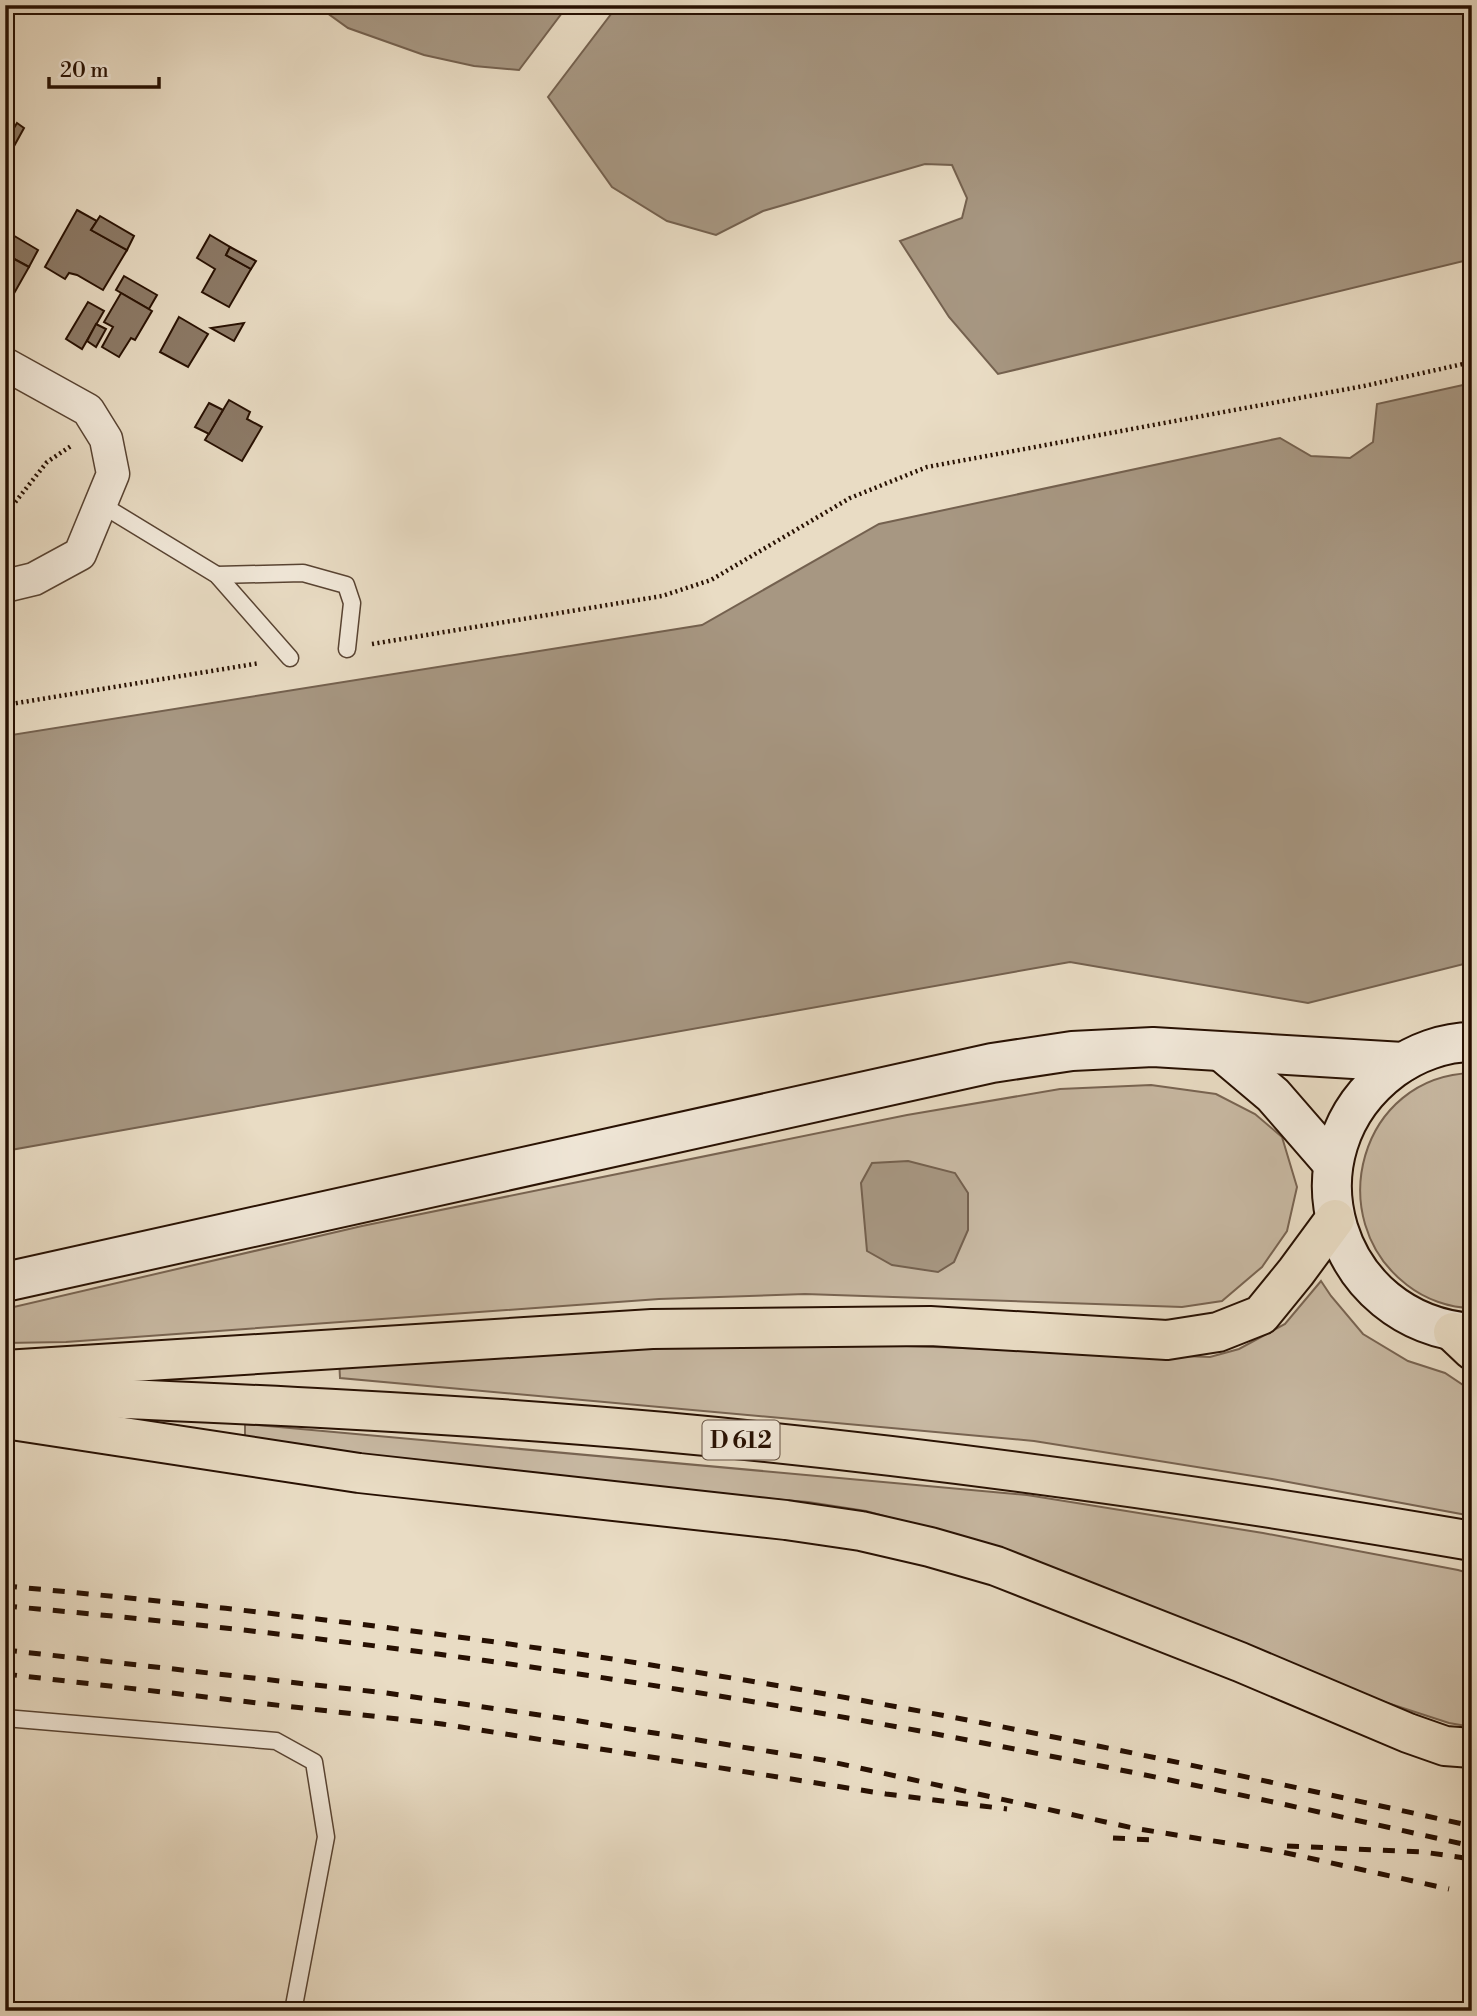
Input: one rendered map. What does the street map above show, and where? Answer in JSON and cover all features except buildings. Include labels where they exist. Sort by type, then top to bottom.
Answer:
[{"type":"main road","points":[[5,1370],[652,1329],[930,1326],[1167,1340],[1218,1332],[1261,1315],[1335,1219]]},
{"type":"main road","name":"D 612","points":[[5,1394],[312,1407],[661,1432],[869,1453],[1069,1479],[1286,1509],[1472,1541]]},
{"type":"main road","points":[[5,1419],[359,1473],[760,1517],[861,1531],[996,1566],[1240,1662],[1408,1734],[1445,1746],[1472,1748]]},
{"type":"street","points":[[5,364],[88,410],[106,439],[113,474],[80,554],[34,579],[5,586]]},
{"type":"street","points":[[1465,1338],[1420,1322],[1390,1305],[1365,1281],[1346,1252],[1335,1219],[1332,1192],[1333,1164],[1342,1133],[1356,1105],[1377,1081],[1403,1062],[1431,1049],[1472,1042]]},
{"type":"street","points":[[5,1282],[992,1063],[1072,1051],[1153,1047],[1403,1062]]},
{"type":"street","points":[[1222,1052],[1273,1094],[1333,1164]]},
{"type":"lane","points":[[102,505],[217,575],[290,658]]},
{"type":"lane","points":[[217,575],[303,573],[346,585],[352,603],[347,649]]},
{"type":"lane","points":[[5,1718],[276,1741],[314,1762],[326,1837],[293,2011]]},
{"type":"path","points":[[347,649],[662,596],[710,580],[850,498],[927,467],[1364,386],[1472,362]]},
{"type":"path","points":[[5,514],[47,463],[68,446],[106,439]]},
{"type":"path","points":[[5,705],[290,658]]},
{"type":"shaded area","points":[[316,5],[568,5],[519,70],[474,66],[424,55],[348,28]]},
{"type":"shaded area","points":[[618,5],[1472,5],[1472,259],[998,374],[949,317],[900,241],[962,218],[967,198],[952,165],[925,164],[763,211],[716,235],[667,221],[612,187],[548,97]]},
{"type":"shaded area","points":[[1472,383],[1472,962],[1308,1003],[1070,962],[5,1151],[5,736],[702,625],[879,524],[1280,438],[1311,456],[1350,458],[1373,442],[1377,404]]},
{"type":"shaded area","points":[[1472,1073],[1472,1308],[1463,1308],[1438,1302],[1407,1285],[1381,1257],[1365,1224],[1360,1190],[1365,1155],[1380,1124],[1402,1098],[1434,1080]]},
{"type":"shaded area","points":[[1151,1085],[1216,1094],[1255,1114],[1282,1137],[1297,1187],[1287,1231],[1262,1267],[1222,1301],[1182,1307],[805,1294],[659,1299],[66,1342],[5,1343],[5,1309],[362,1226],[907,1115],[1060,1089]]},
{"type":"shaded area","points":[[908,1161],[955,1173],[968,1193],[968,1230],[954,1262],[938,1272],[892,1265],[867,1251],[861,1183],[872,1163]]},
{"type":"shaded area","points":[[1321,1281],[1363,1334],[1408,1361],[1445,1373],[1472,1391],[1472,1516],[1272,1479],[1034,1441],[340,1378],[339,1358],[796,1342],[1210,1357],[1239,1349],[1285,1324]]},
{"type":"shaded area","points":[[245,1424],[1027,1495],[1263,1533],[1458,1570],[1472,1574],[1472,1727],[1449,1723],[1372,1698],[973,1541],[866,1511],[808,1502],[535,1480],[245,1445]]},
{"type":"railway","points":[[5,1586],[399,1629],[693,1672],[1047,1736],[1472,1826]]},
{"type":"railway","points":[[5,1606],[401,1649],[664,1687],[1055,1757],[1472,1846]]},
{"type":"railway","points":[[5,1650],[386,1693],[823,1760],[1133,1828],[1282,1852],[1449,1889]]},
{"type":"railway","points":[[5,1674],[442,1724],[886,1794],[1007,1809]]},
{"type":"railway","points":[[1113,1838],[1154,1840]]},
{"type":"railway","points":[[1287,1846],[1423,1852],[1472,1859]]}]
